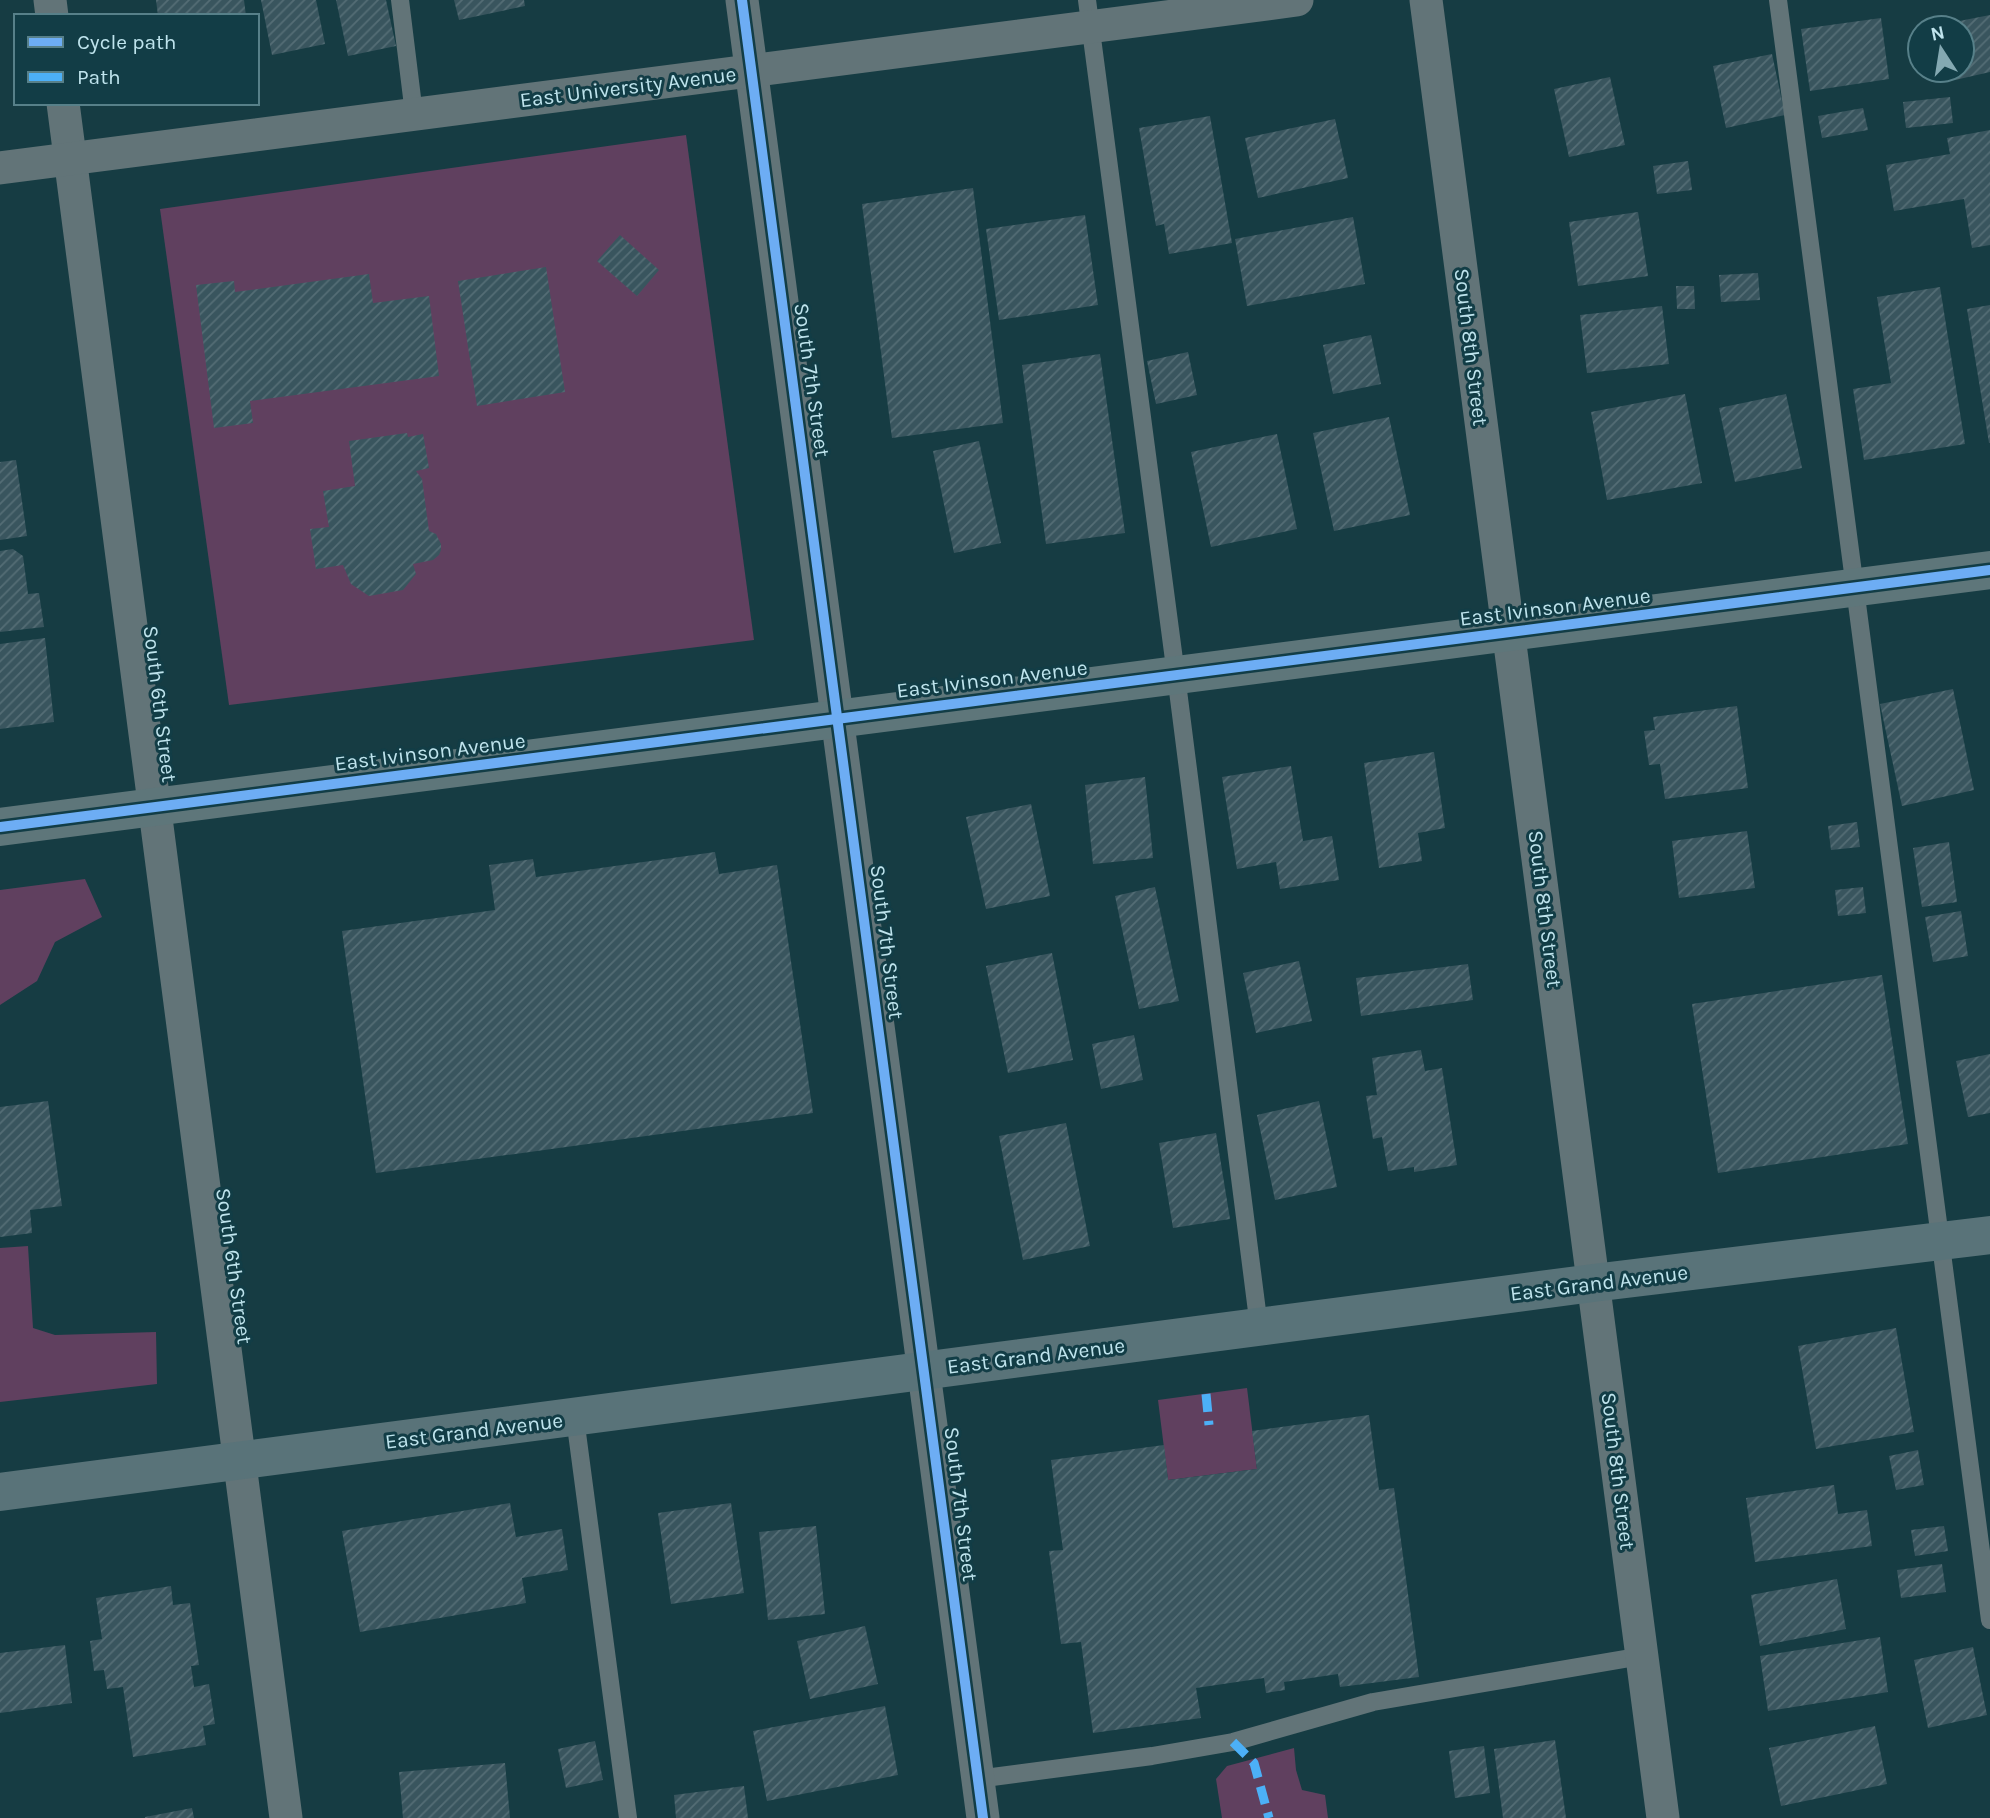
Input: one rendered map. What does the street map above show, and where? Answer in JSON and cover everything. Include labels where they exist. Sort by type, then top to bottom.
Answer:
[{"type":"main road","name":"East Grand Avenue","points":[[0,1493],[1593,1283],[1990,1235]]},
{"type":"street","name":"South 7th Street","points":[[742,0],[983,1818]]},
{"type":"street","name":"East University Avenue","points":[[0,168],[752,71],[1088,13],[1297,0]]},
{"type":"street","name":"South 8th Street","points":[[1426,0],[1663,1818]]},
{"type":"street","name":"South 6th Street","points":[[63,105],[286,1818]]},
{"type":"street","name":"East Ivinson Avenue","points":[[0,827],[1990,570]]},
{"type":"lane","points":[[400,0],[414,114]]},
{"type":"lane","points":[[1778,0],[1990,1620]]},
{"type":"lane","points":[[1088,13],[1259,1328]]},
{"type":"lane","points":[[575,1418],[628,1818]]},
{"type":"lane","points":[[977,1779],[1152,1756],[1233,1742],[1373,1702],[1643,1656]]},
{"type":"shaded area","points":[[686,135],[754,640],[229,705],[160,209]]},
{"type":"shaded area","points":[[85,879],[102,917],[55,942],[37,981],[0,1005],[0,890]]},
{"type":"shaded area","points":[[28,1246],[33,1328],[55,1335],[156,1332],[157,1384],[0,1402],[0,1248]]},
{"type":"shaded area","points":[[1247,1388],[1257,1469],[1168,1480],[1158,1400]]},
{"type":"shaded area","points":[[1294,1748],[1296,1770],[1302,1790],[1325,1795],[1328,1818],[1222,1818],[1216,1779],[1227,1766]]},
{"type":"building","points":[[156,0],[244,0],[246,14],[158,14]]},
{"type":"building","points":[[261,0],[316,0],[325,44],[272,55]]},
{"type":"building","points":[[336,0],[386,0],[396,46],[348,56]]},
{"type":"building","points":[[454,0],[524,0],[525,6],[459,20]]},
{"type":"building","points":[[1990,15],[1990,72],[1976,75],[1976,18]]},
{"type":"building","points":[[1881,18],[1889,79],[1810,91],[1801,29]]},
{"type":"building","points":[[1772,54],[1785,115],[1726,128],[1713,66]]},
{"type":"building","points":[[1610,77],[1625,145],[1569,157],[1554,89]]},
{"type":"building","points":[[1950,97],[1953,123],[1906,128],[1903,102]]},
{"type":"building","points":[[1863,108],[1868,130],[1822,138],[1818,116]]},
{"type":"building","points":[[1210,116],[1232,243],[1169,254],[1164,224],[1156,226],[1139,128]]},
{"type":"building","points":[[1335,119],[1348,178],[1258,198],[1245,138]]},
{"type":"building","points":[[1990,130],[1990,245],[1972,248],[1964,199],[1894,211],[1886,165],[1950,154],[1947,138]]},
{"type":"building","points":[[1688,161],[1692,190],[1657,194],[1653,166]]},
{"type":"building","points":[[973,188],[1003,423],[892,438],[862,204]]},
{"type":"building","points":[[1638,212],[1648,276],[1578,286],[1569,222]]},
{"type":"building","points":[[1085,215],[1098,305],[999,320],[986,229]]},
{"type":"building","points":[[1353,217],[1365,284],[1247,306],[1235,239]]},
{"type":"building","points":[[620,235],[659,270],[637,296],[597,261]]},
{"type":"building","points":[[546,267],[565,392],[477,406],[458,281]]},
{"type":"building","points":[[1758,273],[1760,300],[1721,302],[1719,275]]},
{"type":"building","points":[[369,274],[373,303],[429,296],[439,376],[250,401],[253,423],[214,428],[196,285],[234,281],[235,292]]},
{"type":"building","points":[[1676,286],[1694,286],[1695,309],[1677,309]]},
{"type":"building","points":[[1940,287],[1965,444],[1864,460],[1853,389],[1891,383],[1877,297]]},
{"type":"building","points":[[1990,305],[1990,443],[1989,443],[1967,309]]},
{"type":"building","points":[[1662,306],[1669,364],[1587,373],[1580,315]]},
{"type":"building","points":[[1371,335],[1381,384],[1333,394],[1323,345]]},
{"type":"building","points":[[1188,352],[1197,395],[1156,404],[1147,361]]},
{"type":"building","points":[[1100,354],[1125,533],[1046,544],[1022,365]]},
{"type":"building","points":[[1685,394],[1702,483],[1607,500],[1591,412]]},
{"type":"building","points":[[1786,394],[1802,468],[1735,482],[1719,408]]},
{"type":"building","points":[[1389,417],[1410,515],[1334,531],[1313,433]]},
{"type":"building","points":[[407,433],[408,437],[423,434],[429,468],[416,471],[422,479],[429,531],[436,534],[441,550],[433,560],[413,564],[416,574],[403,590],[369,596],[351,584],[343,565],[316,569],[310,529],[329,527],[323,491],[355,486],[349,441]]},
{"type":"building","points":[[1277,434],[1297,529],[1211,547],[1191,452]]},
{"type":"building","points":[[979,441],[1001,543],[954,553],[933,451]]},
{"type":"building","points":[[16,460],[27,536],[0,540],[0,462]]},
{"type":"building","points":[[13,549],[23,556],[28,594],[39,593],[44,627],[0,632],[0,551]]},
{"type":"building","points":[[45,638],[54,722],[0,729],[0,644]]},
{"type":"building","points":[[1953,689],[1974,790],[1902,806],[1880,704]]},
{"type":"building","points":[[1737,706],[1748,788],[1665,799],[1660,764],[1649,765],[1644,731],[1655,730],[1653,717]]},
{"type":"building","points":[[1434,752],[1445,828],[1418,833],[1422,861],[1379,868],[1364,763]]},
{"type":"building","points":[[1291,766],[1303,841],[1332,836],[1339,880],[1280,889],[1276,862],[1237,869],[1222,777]]},
{"type":"building","points":[[1145,777],[1153,858],[1093,864],[1085,785]]},
{"type":"building","points":[[1031,804],[1050,896],[986,909],[966,817]]},
{"type":"building","points":[[1857,822],[1860,847],[1831,850],[1828,826]]},
{"type":"building","points":[[1747,831],[1755,888],[1679,898],[1672,841]]},
{"type":"building","points":[[1949,842],[1957,902],[1922,907],[1913,848]]},
{"type":"building","points":[[715,852],[719,874],[777,865],[813,1113],[376,1173],[342,931],[495,910],[489,865],[533,859],[536,877]]},
{"type":"building","points":[[1155,887],[1179,1001],[1139,1009],[1115,896]]},
{"type":"building","points":[[1863,887],[1866,913],[1838,916],[1835,890]]},
{"type":"building","points":[[1961,911],[1968,956],[1933,962],[1925,917]]},
{"type":"building","points":[[1052,953],[1073,1060],[1008,1073],[986,966]]},
{"type":"building","points":[[1299,961],[1312,1021],[1256,1033],[1243,973]]},
{"type":"building","points":[[1468,964],[1473,1000],[1361,1016],[1356,978]]},
{"type":"building","points":[[1882,975],[1908,1144],[1718,1173],[1692,1004]]},
{"type":"building","points":[[1134,1035],[1143,1080],[1101,1089],[1092,1044]]},
{"type":"building","points":[[1421,1050],[1425,1071],[1442,1068],[1457,1165],[1414,1172],[1414,1167],[1388,1171],[1382,1137],[1373,1139],[1366,1096],[1377,1095],[1372,1058]]},
{"type":"building","points":[[1990,1054],[1990,1113],[1968,1117],[1956,1061]]},
{"type":"building","points":[[48,1101],[62,1206],[30,1210],[32,1233],[0,1237],[0,1107]]},
{"type":"building","points":[[1319,1101],[1337,1187],[1275,1200],[1257,1115]]},
{"type":"building","points":[[1066,1123],[1090,1246],[1023,1260],[999,1136]]},
{"type":"building","points":[[1216,1133],[1230,1219],[1173,1228],[1159,1143]]},
{"type":"building","points":[[1896,1328],[1914,1432],[1816,1449],[1798,1346]]},
{"type":"building","points":[[1369,1415],[1379,1490],[1394,1488],[1419,1677],[1340,1687],[1338,1674],[1284,1682],[1285,1690],[1266,1693],[1264,1678],[1196,1688],[1201,1718],[1093,1733],[1081,1642],[1061,1644],[1049,1551],[1063,1550],[1051,1460],[1164,1445],[1168,1480],[1257,1469],[1252,1431]]},
{"type":"building","points":[[1918,1450],[1924,1485],[1896,1490],[1889,1456]]},
{"type":"building","points":[[1834,1485],[1838,1514],[1867,1510],[1872,1546],[1755,1562],[1746,1498]]},
{"type":"building","points":[[510,1503],[516,1537],[562,1529],[568,1570],[522,1578],[526,1603],[360,1632],[342,1531]]},
{"type":"building","points":[[731,1503],[744,1593],[671,1604],[658,1513]]},
{"type":"building","points":[[816,1526],[825,1614],[768,1620],[759,1532]]},
{"type":"building","points":[[1944,1526],[1948,1551],[1915,1556],[1911,1530]]},
{"type":"building","points":[[1942,1564],[1946,1592],[1901,1598],[1897,1570]]},
{"type":"building","points":[[1837,1579],[1846,1629],[1760,1646],[1751,1595]]},
{"type":"building","points":[[171,1586],[173,1605],[190,1603],[199,1665],[191,1666],[194,1687],[209,1684],[215,1724],[203,1726],[206,1745],[133,1757],[123,1687],[107,1689],[104,1670],[94,1671],[90,1641],[102,1639],[96,1598]]},
{"type":"building","points":[[865,1626],[878,1684],[810,1699],[797,1641]]},
{"type":"building","points":[[1880,1637],[1888,1692],[1768,1711],[1760,1656]]},
{"type":"building","points":[[65,1645],[72,1703],[0,1713],[0,1653]]},
{"type":"building","points":[[1973,1647],[1987,1715],[1928,1728],[1914,1660]]},
{"type":"building","points":[[885,1706],[898,1775],[767,1801],[753,1731]]},
{"type":"building","points":[[1875,1726],[1887,1784],[1781,1806],[1769,1748]]},
{"type":"building","points":[[1555,1740],[1566,1818],[1503,1818],[1494,1749]]},
{"type":"building","points":[[595,1741],[603,1780],[566,1788],[558,1749]]},
{"type":"building","points":[[1484,1746],[1490,1793],[1455,1798],[1449,1751]]},
{"type":"building","points":[[505,1763],[510,1818],[403,1818],[399,1772]]},
{"type":"building","points":[[744,1786],[748,1818],[676,1818],[674,1795]]},
{"type":"building","points":[[192,1808],[194,1818],[145,1818],[145,1817]]},
{"type":"marked path","points":[[1206,1394],[1209,1425]]},
{"type":"marked path","points":[[1233,1742],[1254,1763],[1269,1818]]},
{"type":"cycle path","points":[[742,0],[983,1818]]},
{"type":"cycle path","points":[[0,827],[1990,570]]}]
